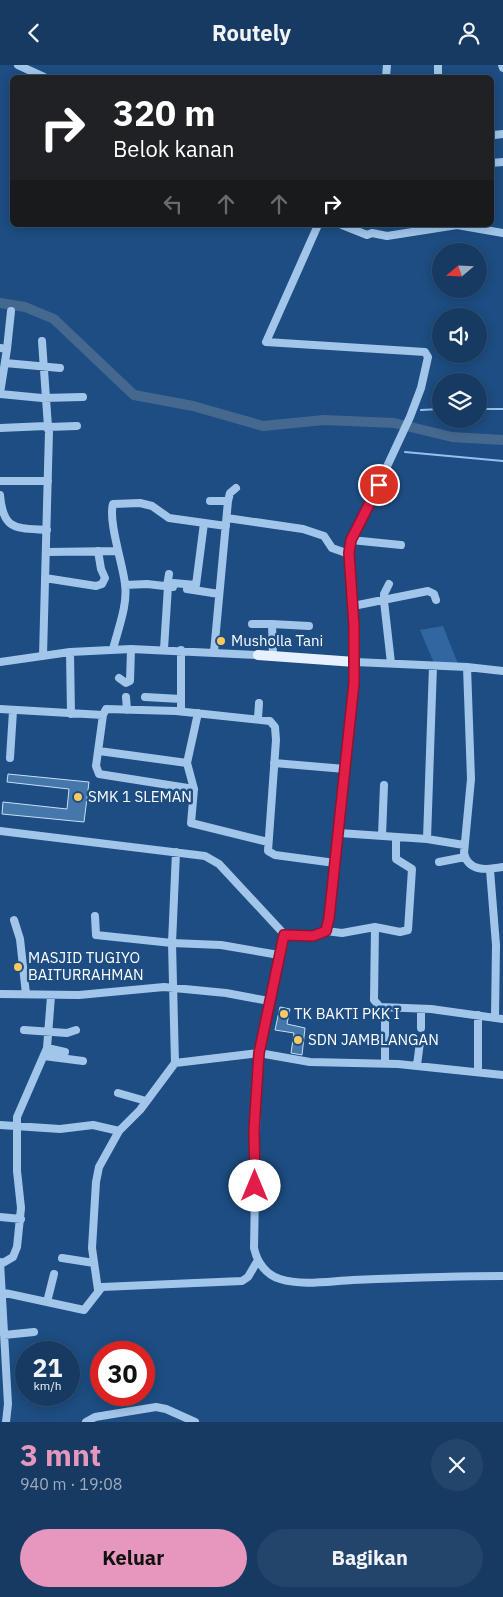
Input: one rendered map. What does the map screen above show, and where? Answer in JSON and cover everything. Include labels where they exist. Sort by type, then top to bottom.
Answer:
[{"type":"main road","points":[[258,655],[355,662]]},
{"type":"street","points":[[18,65],[40,75]]},
{"type":"street","points":[[494,135],[503,134]]},
{"type":"street","points":[[317,227],[266,342],[425,352],[428,357],[423,380],[410,417],[351,540],[349,553],[355,662],[339,833],[326,931]]},
{"type":"street","points":[[346,227],[368,235],[373,229],[387,235],[430,227]]},
{"type":"street","points":[[475,227],[503,233]]},
{"type":"street","points":[[11,311],[3,349],[5,363],[0,394],[48,398],[83,397]]},
{"type":"street","points":[[42,341],[48,398],[47,552],[43,656]]},
{"type":"street","points":[[5,363],[60,368]]},
{"type":"street","points":[[0,428],[77,426]]},
{"type":"street","points":[[0,481],[48,481]]},
{"type":"street","points":[[379,485],[395,491]]},
{"type":"street","points":[[214,652],[228,501],[230,493],[236,488]]},
{"type":"street","points":[[0,495],[1,514],[14,527],[47,530]]},
{"type":"street","points":[[210,501],[228,501]]},
{"type":"street","points":[[113,649],[123,606],[125,585],[112,507],[116,502],[140,503],[152,506],[169,518],[204,523],[226,522],[303,529],[324,536],[332,548],[349,553]]},
{"type":"street","points":[[168,586],[173,583],[196,585],[204,523]]},
{"type":"street","points":[[351,540],[401,545]]},
{"type":"street","points":[[45,579],[96,585],[102,584],[105,577],[101,569],[98,551]]},
{"type":"street","points":[[47,552],[118,551]]},
{"type":"street","points":[[164,649],[169,574]]},
{"type":"street","points":[[390,584],[384,594],[384,601],[391,663]]},
{"type":"street","points":[[125,585],[168,586],[219,594]]},
{"type":"street","points":[[353,606],[428,591],[434,594],[436,600]]},
{"type":"street","points":[[272,624],[273,656]]},
{"type":"street","points":[[252,625],[309,626]]},
{"type":"street","points":[[0,662],[70,652],[113,649],[164,649],[258,655]]},
{"type":"street","points":[[119,678],[126,683],[130,681],[131,649]]},
{"type":"street","points":[[181,711],[182,650]]},
{"type":"street","points":[[70,652],[71,714]]},
{"type":"street","points":[[355,662],[467,667],[503,671]]},
{"type":"street","points":[[427,839],[433,666]]},
{"type":"street","points":[[467,667],[471,779],[464,845],[465,857],[474,867],[490,870],[503,867]]},
{"type":"street","points":[[126,697],[127,710]]},
{"type":"street","points":[[145,697],[181,699]]},
{"type":"street","points":[[258,718],[259,703]]},
{"type":"street","points":[[0,709],[103,715]]},
{"type":"street","points":[[194,789],[101,775],[96,766],[103,715],[106,709],[181,711],[258,718],[270,721],[275,727],[268,851],[271,854],[335,863]]},
{"type":"street","points":[[10,758],[13,711]]},
{"type":"street","points":[[198,713],[188,763],[194,789],[191,823],[268,842]]},
{"type":"street","points":[[99,751],[188,763]]},
{"type":"street","points":[[274,763],[345,769]]},
{"type":"street","points":[[382,836],[384,785]]},
{"type":"street","points":[[0,831],[205,856],[219,864],[284,935],[313,936],[326,931],[342,933],[375,927],[400,932],[408,930],[412,869],[396,859],[396,837]]},
{"type":"street","points":[[339,833],[427,839],[464,845]]},
{"type":"street","points":[[98,1290],[92,1248],[96,1182],[102,1161],[119,1131],[146,1101],[175,1063],[172,943],[176,852]]},
{"type":"street","points":[[439,861],[465,857]]},
{"type":"street","points":[[375,927],[374,1000],[380,1007],[421,1009],[499,1018],[490,870]]},
{"type":"street","points":[[95,916],[96,935],[172,943],[221,945],[279,955]]},
{"type":"street","points":[[14,920],[20,939],[26,994]]},
{"type":"street","points":[[284,935],[259,1053],[254,1130],[254,1249],[258,1260],[267,1272],[279,1279],[309,1282],[437,1275],[503,1276]]},
{"type":"street","points":[[0,994],[51,996],[115,993],[152,987],[226,993],[269,1001]]},
{"type":"street","points":[[6,1422],[0,1292],[1,1263],[15,1255],[21,1219],[17,1126],[20,1109],[45,1052],[49,1031],[51,996]]},
{"type":"street","points":[[385,1008],[385,1063]]},
{"type":"street","points":[[421,1009],[421,1028]]},
{"type":"street","points":[[478,1015],[478,1071]]},
{"type":"street","points":[[24,1030],[67,1033],[76,1030]]},
{"type":"street","points":[[418,1065],[420,1042]]},
{"type":"street","points":[[45,1052],[65,1052]]},
{"type":"street","points":[[45,1052],[84,1061]]},
{"type":"street","points":[[175,1063],[259,1053],[310,1062],[418,1065],[503,1075]]},
{"type":"street","points":[[118,1093],[146,1101]]},
{"type":"street","points":[[0,1125],[60,1129],[93,1125],[119,1131]]},
{"type":"street","points":[[0,1217],[21,1219]]},
{"type":"street","points":[[62,1258],[94,1263]]},
{"type":"street","points":[[0,1292],[84,1310],[88,1307],[98,1290],[107,1286],[242,1281],[248,1277],[258,1260]]},
{"type":"street","points":[[47,1302],[54,1274]]},
{"type":"street","points":[[2,1331],[34,1332]]},
{"type":"street","points":[[86,1422],[96,1417],[156,1407],[166,1409],[195,1422]]},
{"type":"shaded area","points":[[443,626],[458,664],[434,663],[420,630]]},
{"type":"building","name":"SMK 1 SLEMAN","points":[[8,774],[89,782],[84,822],[2,814],[3,802],[67,809],[69,789],[7,782]]},
{"type":"building","points":[[280,1007],[290,1009],[287,1024],[305,1028],[302,1055],[291,1053],[294,1033],[275,1030]]},
{"type":"waterway","points":[[0,303],[25,307],[54,319],[134,395],[193,406],[263,426],[324,420],[394,423],[452,437],[503,440]]},
{"type":"waterway","points":[[421,410],[432,409]]},
{"type":"waterway","points":[[487,409],[503,409]]},
{"type":"waterway","points":[[405,452],[503,461]]},
{"type":"place","name":"Musholla Tani","points":[[221,641]]},
{"type":"place","name":"SMK 1 SLEMAN","points":[[78,797]]},
{"type":"place","name":"MASJID TUGIYO BAITURRAHMAN","points":[[18,967]]},
{"type":"place","name":"TK BAKTI PKK I","points":[[284,1014]]},
{"type":"place","name":"SDN JAMBLANGAN","points":[[298,1040]]},
{"type":"route","points":[[255,1186],[254,1130],[259,1053],[284,935],[313,936],[323,934],[326,931],[329,918],[354,683],[354,626],[349,553],[351,540],[379,485]]}]
